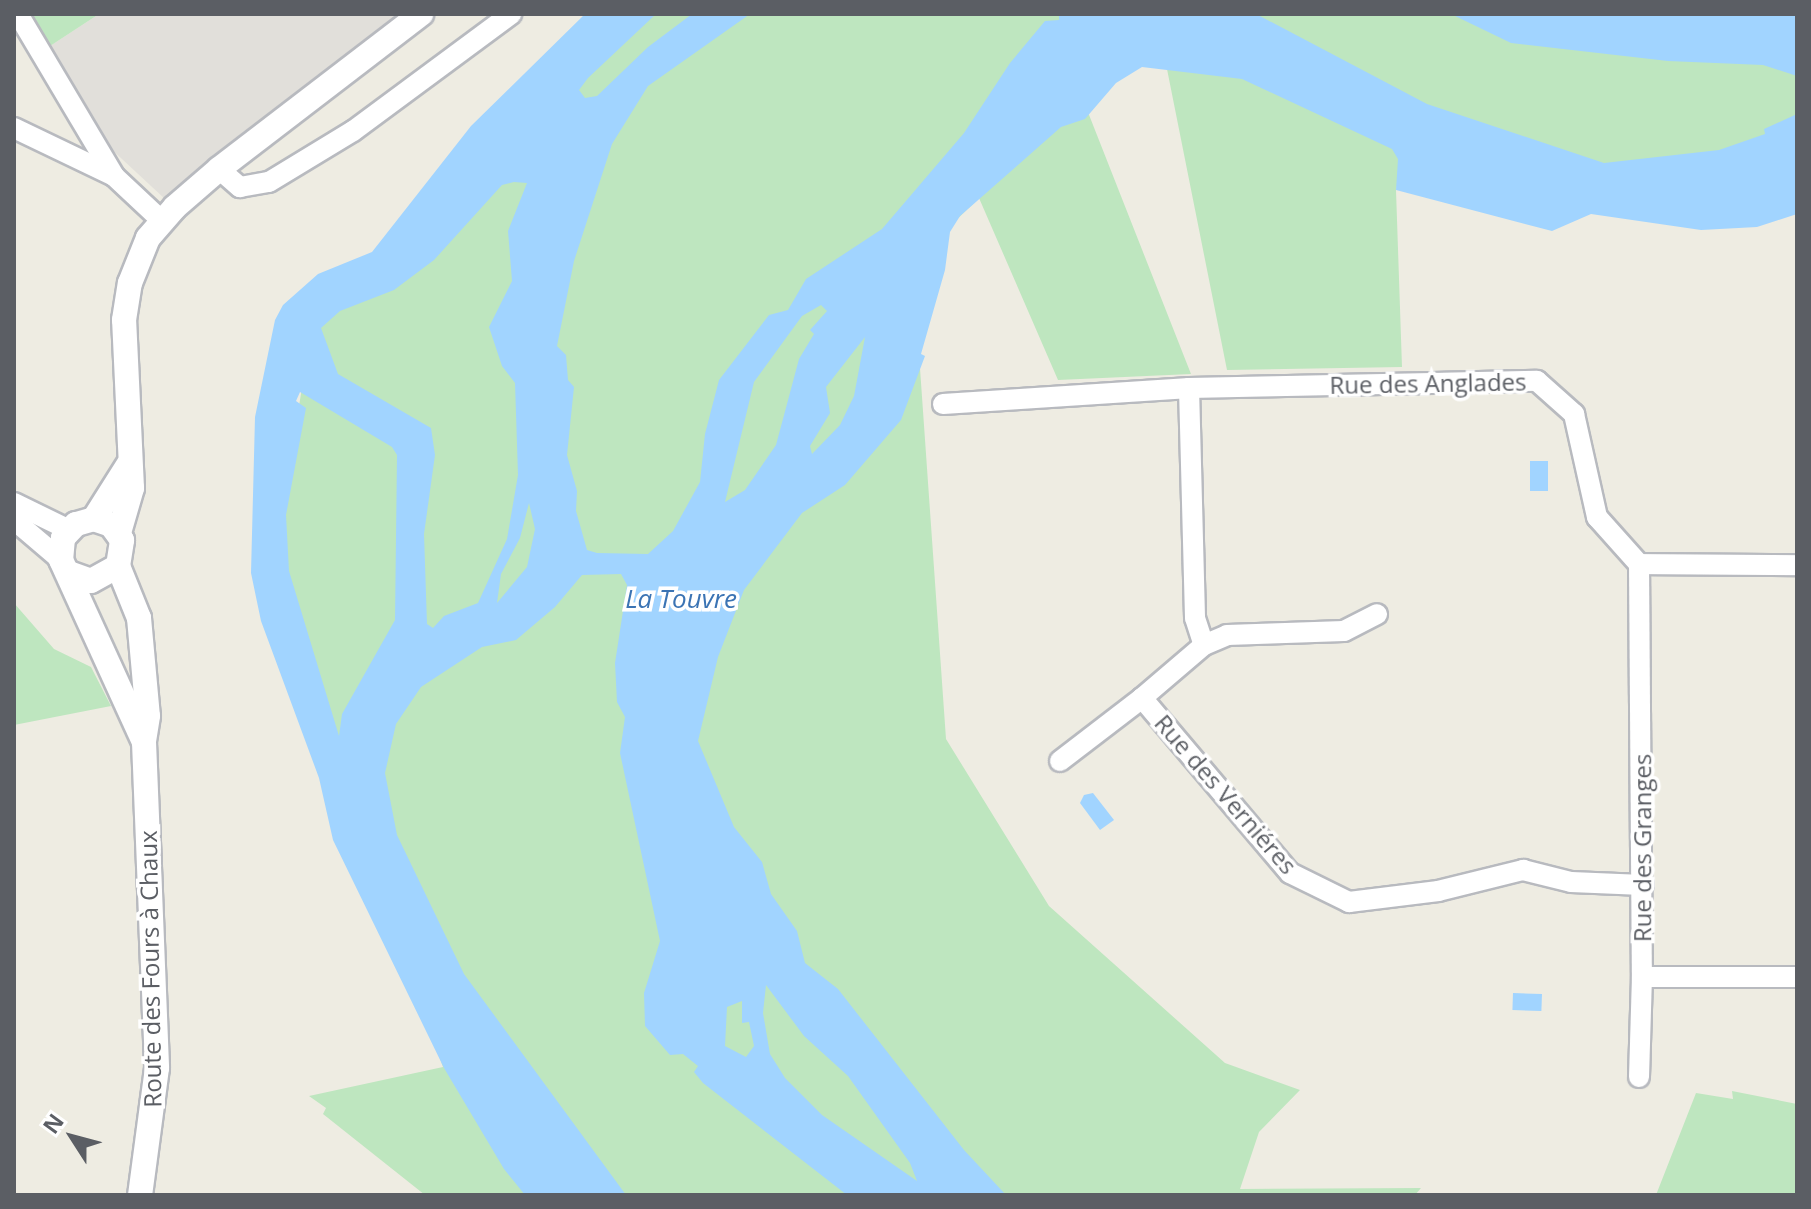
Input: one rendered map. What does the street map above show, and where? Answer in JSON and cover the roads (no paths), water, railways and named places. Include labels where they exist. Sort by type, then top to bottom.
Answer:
[{"type":"street","points":[[18,14],[114,176],[161,220]]},
{"type":"street","name":"Route des Fours à Chaux","points":[[140,1195],[157,1068],[144,742],[148,716],[142,637],[118,566],[123,547],[119,533],[132,488],[128,465],[125,311],[136,265],[161,220],[219,169],[421,14]]},
{"type":"street","points":[[219,169],[240,187],[269,182],[353,131],[511,14]]},
{"type":"street","points":[[14,128],[114,176]]},
{"type":"street","name":"Rue des Anglades","points":[[943,404],[1189,388],[1537,381],[1574,414],[1597,517],[1639,564]]},
{"type":"street","points":[[1189,388],[1195,618],[1204,645],[1227,635],[1344,631],[1377,614]]},
{"type":"street","points":[[14,503],[69,530],[94,519],[128,465]]},
{"type":"street","points":[[94,519],[119,533]]},
{"type":"street","points":[[14,520],[65,566],[91,581],[118,566]]},
{"type":"street","points":[[65,566],[69,530]]},
{"type":"street","points":[[1639,564],[1797,565]]},
{"type":"street","name":"Rue des Granges","points":[[1639,564],[1642,977],[1797,977]]},
{"type":"street","name":"Route des Fours à Chaux","points":[[65,566],[144,742]]},
{"type":"street","name":"Rue des Verniéres","points":[[1204,645],[1142,698],[1290,873],[1317,891],[1349,902],[1377,901],[1523,870],[1571,882],[1643,885]]},
{"type":"street","points":[[1060,761],[1142,698]]},
{"type":"street","points":[[1639,1077],[1642,977]]},
{"type":"water","name":"La Touvre","points":[[585,14],[656,14],[588,78],[579,90],[585,98],[597,96],[648,47],[692,14],[750,14],[648,86],[612,144],[574,261],[557,346],[566,355],[568,380],[574,387],[567,455],[577,491],[576,511],[587,550],[597,553],[648,554],[673,531],[700,482],[705,434],[719,380],[769,315],[788,310],[806,279],[882,229],[964,133],[1010,63],[1045,21],[1059,20],[1059,14],[1256,14],[1427,104],[1604,163],[1719,150],[1765,134],[1764,129],[1797,114],[1797,214],[1757,227],[1701,230],[1591,214],[1552,231],[1396,190],[1398,159],[1392,149],[1242,79],[1142,67],[1116,83],[1085,119],[1061,127],[960,216],[950,232],[945,270],[921,354],[925,356],[901,420],[845,485],[802,513],[744,590],[718,657],[698,741],[734,827],[762,862],[771,894],[797,931],[805,963],[838,989],[964,1150],[1006,1195],[847,1195],[703,1083],[694,1072],[698,1066],[683,1054],[670,1055],[645,1026],[644,993],[660,941],[620,753],[625,717],[617,702],[615,663],[627,585],[621,574],[582,575],[555,607],[516,640],[482,647],[421,687],[396,724],[385,773],[397,835],[464,974],[626,1195],[525,1195],[504,1169],[444,1068],[333,840],[319,778],[261,621],[251,573],[255,417],[275,320],[283,305],[318,274],[372,252],[471,126]],"holes":[[[527,183],[508,231],[512,281],[489,327],[502,366],[515,383],[518,475],[507,539],[478,603],[444,616],[433,628],[427,624],[424,534],[435,455],[431,428],[338,374],[321,328],[340,311],[394,290],[434,260],[502,185]],[[821,305],[827,311],[810,330],[814,334],[799,359],[776,445],[745,490],[725,502],[754,382],[802,316]],[[865,337],[854,396],[840,425],[812,454],[810,446],[830,413],[826,387]],[[300,392],[392,447],[397,455],[395,620],[342,714],[339,736],[289,571],[286,515],[306,408],[296,401]],[[529,503],[535,529],[527,567],[497,603],[501,574],[520,538]],[[766,985],[804,1036],[848,1076],[910,1163],[917,1181],[822,1115],[785,1078],[770,1054],[763,1013]],[[742,1001],[742,1023],[749,1022],[754,1046],[746,1057],[725,1046],[727,1007]]]},
{"type":"water","points":[[1451,14],[1797,14],[1797,76],[1763,65],[1668,61],[1511,43]]},
{"type":"water","points":[[1530,461],[1548,461],[1548,491],[1530,491]]},
{"type":"water","points":[[1093,793],[1114,820],[1100,830],[1080,803],[1084,795]]},
{"type":"water","points":[[1513,993],[1542,994],[1541,1011],[1512,1010]]}]
